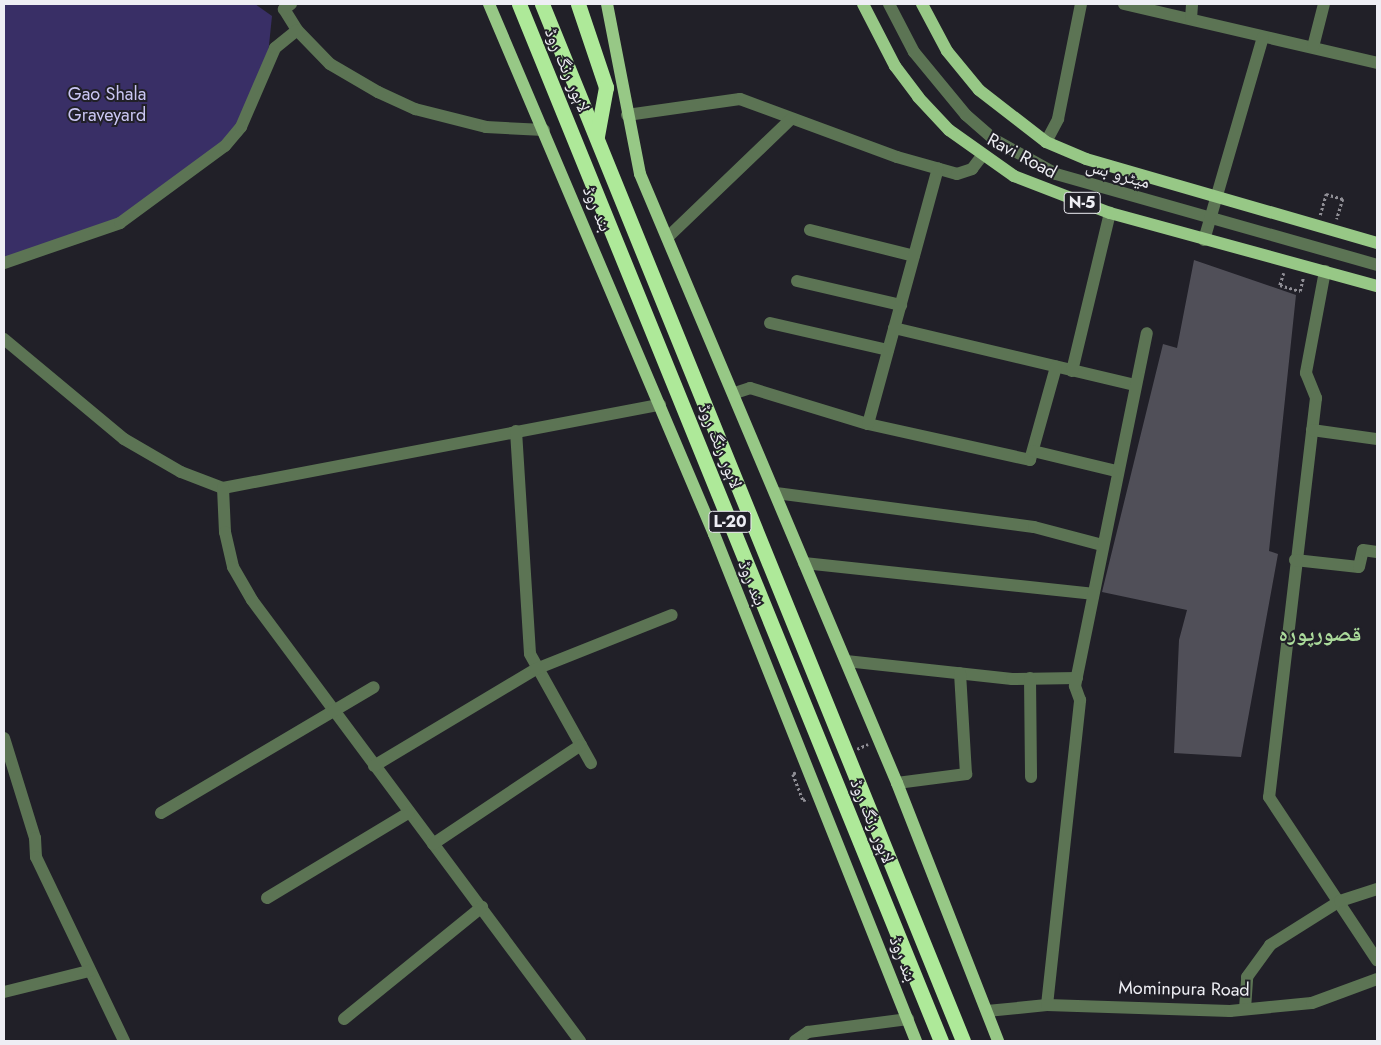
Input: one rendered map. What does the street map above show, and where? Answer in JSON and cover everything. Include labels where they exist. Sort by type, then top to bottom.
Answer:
[{"type":"highway","points":[[508,4],[539,53]]},
{"type":"highway","name":"لاہور رنگ روڈ","points":[[519,4],[941,1041]]},
{"type":"highway","name":"لاہور رنگ روڈ","points":[[542,4],[963,1041]]},
{"type":"highway","points":[[578,4],[606,87],[597,136]]},
{"type":"main road","name":"بند روڈ","points":[[489,4],[660,405],[916,1041]]},
{"type":"main road","points":[[607,4],[627,115],[640,174],[669,236],[897,783],[998,1041]]},
{"type":"main road","name":"Ravi Road","points":[[863,4],[895,66],[918,97],[981,156],[1050,191],[1110,213],[1377,286]]},
{"type":"main road","name":"Ravi Road","points":[[922,4],[947,50],[978,90],[1046,142],[1086,159],[1377,243]]},
{"type":"street","points":[[291,4],[284,9],[297,30],[330,64],[415,109],[486,127],[544,130]]},
{"type":"street","name":"میٹرو بس","points":[[889,4],[938,86],[995,140],[1056,174],[1377,265]]},
{"type":"street","points":[[1046,142],[1058,119],[1082,4]]},
{"type":"street","points":[[1124,4],[1377,63]]},
{"type":"street","points":[[1191,20],[1192,4]]},
{"type":"street","points":[[1313,47],[1324,4]]},
{"type":"street","points":[[4,263],[120,223],[225,146],[241,127],[275,48],[297,30]]},
{"type":"street","points":[[1204,240],[1218,198],[1263,37]]},
{"type":"street","points":[[627,115],[740,99],[791,119],[938,168],[965,172],[981,156]]},
{"type":"street","points":[[669,236],[791,119]]},
{"type":"street","points":[[868,424],[938,168]]},
{"type":"street","points":[[1072,371],[1110,213]]},
{"type":"street","points":[[810,230],[914,256]]},
{"type":"street","points":[[1325,271],[1306,373],[1316,398],[1295,560],[1269,797],[1340,901],[1377,960]]},
{"type":"street","points":[[797,281],[901,305]]},
{"type":"street","points":[[770,322],[888,350]]},
{"type":"street","points":[[894,328],[1134,386]]},
{"type":"street","points":[[1047,1005],[1080,700],[1077,678],[1116,471],[1147,333]]},
{"type":"street","points":[[4,339],[124,439],[180,472],[223,488],[516,430],[660,405]]},
{"type":"street","points":[[735,393],[750,388],[868,424],[1030,460],[1056,367]]},
{"type":"street","points":[[516,430],[528,641],[536,669],[591,763]]},
{"type":"street","points":[[1312,430],[1377,439]]},
{"type":"street","points":[[1033,451],[1116,471]]},
{"type":"street","points":[[223,488],[225,532],[233,567],[334,712],[408,813],[482,907],[580,1041]]},
{"type":"street","points":[[776,493],[1034,527],[1102,545]]},
{"type":"street","points":[[1295,560],[1359,567],[1362,550],[1377,552]]},
{"type":"street","points":[[804,562],[982,579],[1092,594]]},
{"type":"street","points":[[374,766],[536,669],[672,615]]},
{"type":"street","points":[[846,660],[960,673],[1030,678],[1077,678]]},
{"type":"street","points":[[897,783],[966,774],[960,673]]},
{"type":"street","points":[[1030,678],[1031,777]]},
{"type":"street","points":[[161,813],[374,687]]},
{"type":"street","points":[[4,738],[35,838],[36,858],[124,1041]]},
{"type":"street","points":[[432,844],[581,745]]},
{"type":"street","points":[[267,898],[408,813]]},
{"type":"street","points":[[1245,1009],[1247,977],[1270,945],[1340,901],[1377,890]]},
{"type":"street","points":[[344,1019],[482,907]]},
{"type":"street","points":[[4,992],[90,971]]},
{"type":"street","name":"Mominpura Road","points":[[987,1011],[1047,1005],[1245,1009],[1312,1003],[1377,979]]},
{"type":"street","points":[[795,1041],[808,1032],[908,1019]]},
{"type":"path","points":[[1326,194],[1343,199],[1334,230]]},
{"type":"path","points":[[1280,285],[1300,292]]},
{"type":"path","points":[[793,774],[803,800]]},
{"type":"green space","name":"Gao Shala Graveyard","points":[[4,4],[255,4],[272,16],[266,74],[242,135],[119,223],[4,260]]},
{"type":"building","points":[[1194,260],[1296,295],[1269,551],[1278,554],[1241,757],[1174,753],[1179,640],[1187,610],[1102,592],[1163,344],[1177,348]]},
{"type":"district","name":"قصورپورہ","points":[[1320,634]]}]
